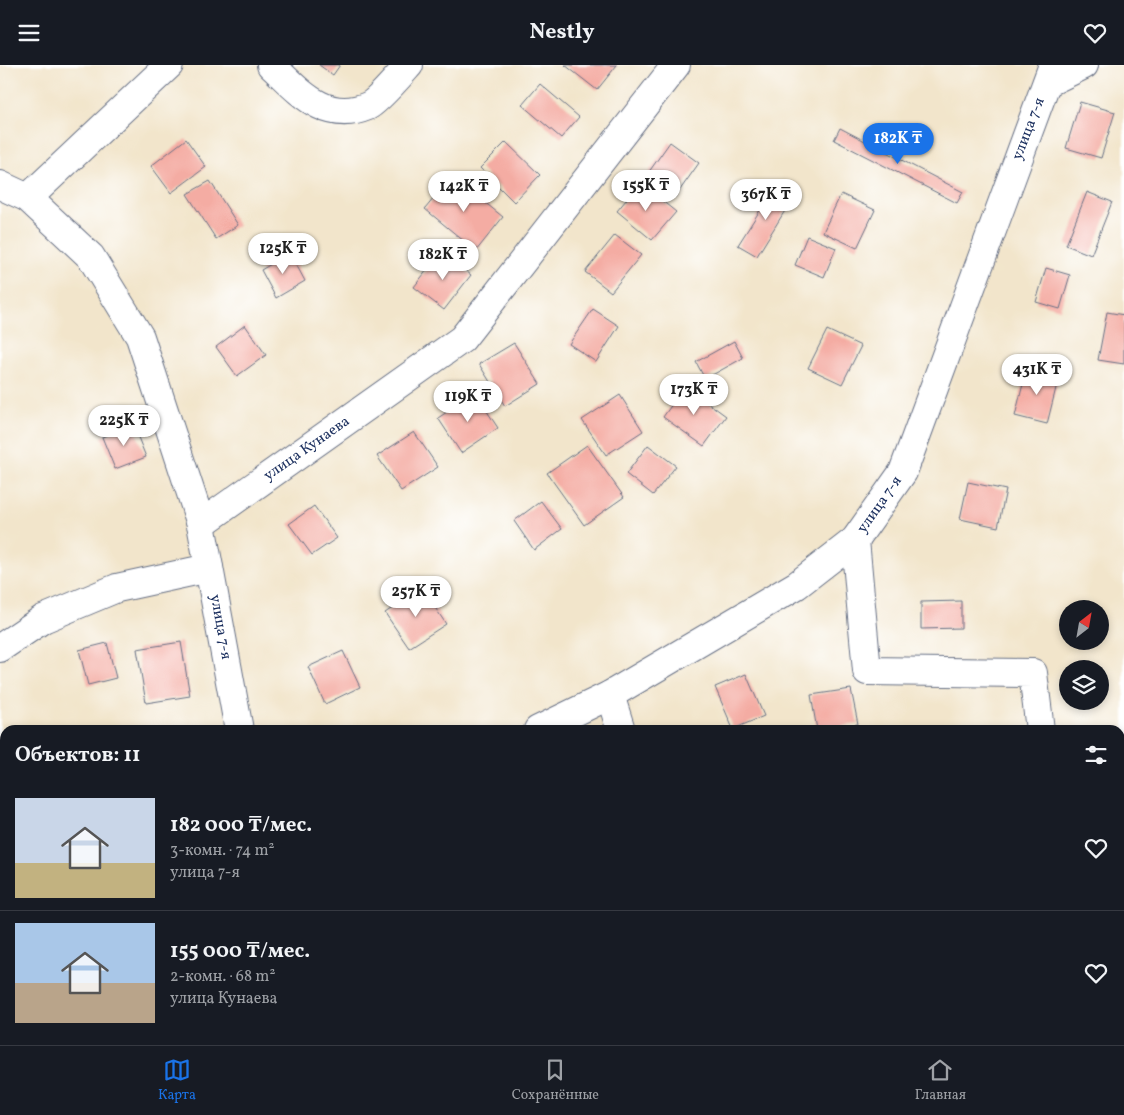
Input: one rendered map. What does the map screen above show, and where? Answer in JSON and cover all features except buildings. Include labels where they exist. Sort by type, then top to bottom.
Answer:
[{"type":"street","points":[[28,198],[169,65]]},
{"type":"street","points":[[271,65],[309,99],[326,110],[346,111],[369,106],[409,65]]},
{"type":"street","name":"улица Кунаева","points":[[201,524],[462,339],[676,65]]},
{"type":"street","points":[[1050,74],[1084,65]]},
{"type":"street","name":"улица 7-я","points":[[548,725],[610,695],[796,585],[854,541],[903,472],[1050,74]]},
{"type":"street","points":[[0,185],[28,198],[91,257],[140,337],[201,524]]},
{"type":"street","name":"улица 7-я","points":[[201,524],[238,725]]},
{"type":"street","points":[[854,541],[867,671],[1033,673],[1039,725]]},
{"type":"street","points":[[0,648],[43,619],[117,588],[209,568]]},
{"type":"street","points":[[610,695],[619,725]]}]
